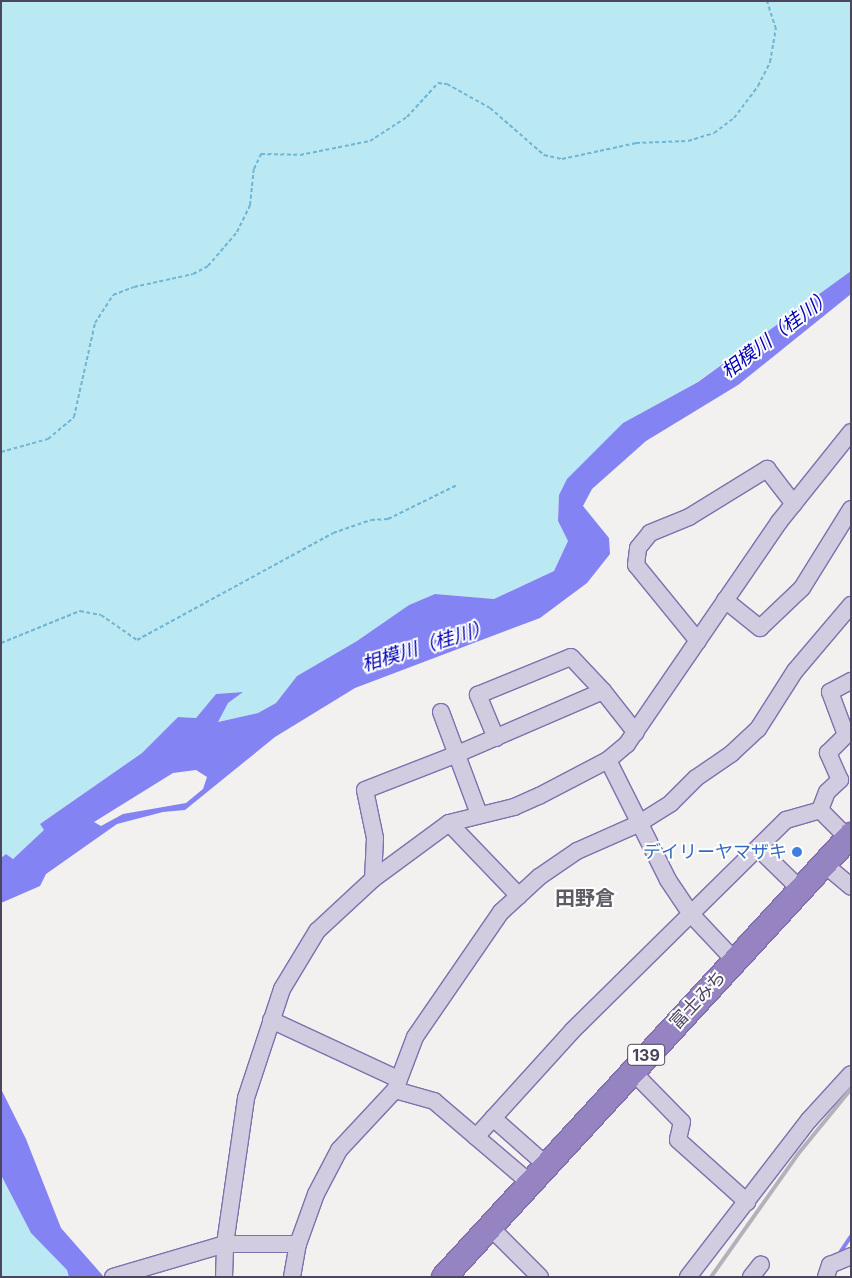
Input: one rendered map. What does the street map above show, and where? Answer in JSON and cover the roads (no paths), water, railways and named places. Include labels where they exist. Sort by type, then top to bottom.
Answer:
[{"type":"highway","name":"富士みち","points":[[444,1277],[545,1164],[849,837]]},
{"type":"street","points":[[224,1277],[225,1244],[246,1098],[282,989],[312,939],[373,879],[449,823],[479,814],[514,807],[608,760],[636,733],[794,504],[849,438]]},
{"type":"street","points":[[698,641],[636,565],[638,548],[650,533],[689,516],[767,469],[794,504]]},
{"type":"street","points":[[726,600],[760,628],[802,588],[851,509]]},
{"type":"street","points":[[292,1277],[298,1244],[316,1194],[340,1150],[397,1085],[415,1037],[442,995],[502,912],[519,896],[577,851],[638,824],[671,803],[758,729],[795,671],[851,606]]},
{"type":"street","points":[[496,738],[478,695],[571,657],[603,692],[636,733]]},
{"type":"street","points":[[820,810],[827,792],[840,780],[828,753],[846,735],[830,692],[851,680]]},
{"type":"street","points":[[373,879],[375,838],[365,790],[455,756],[603,692]]},
{"type":"street","points":[[440,712],[455,756],[479,814]]},
{"type":"street","points":[[608,760],[638,824],[690,913],[735,960]]},
{"type":"street","points":[[820,810],[849,837]]},
{"type":"street","points":[[476,1137],[572,1031],[786,820],[820,810]]},
{"type":"street","points":[[449,823],[519,896]]},
{"type":"street","points":[[758,848],[800,889]]},
{"type":"street","points":[[824,864],[851,887]]},
{"type":"street","points":[[271,1020],[397,1085],[434,1101],[529,1182]]},
{"type":"street","points":[[632,1071],[682,1122],[678,1140],[747,1202]]},
{"type":"street","points":[[688,1277],[809,1120],[851,1074]]},
{"type":"street","points":[[493,1118],[545,1164]]},
{"type":"street","points":[[489,1226],[540,1277]]},
{"type":"street","points":[[113,1277],[225,1244],[298,1244]]},
{"type":"street","points":[[826,1277],[830,1265],[851,1256]]},
{"type":"water","name":"相模川（桂川）","points":[[851,271],[851,294],[738,385],[646,441],[592,489],[583,506],[609,538],[610,554],[587,583],[540,618],[355,688],[275,737],[185,810],[163,812],[117,824],[46,874],[40,886],[1,903],[1,858],[6,854],[13,859],[44,830],[40,824],[142,753],[178,717],[196,718],[216,694],[243,692],[228,703],[218,722],[258,713],[276,703],[297,676],[357,641],[409,605],[435,594],[494,599],[554,571],[568,541],[558,521],[559,495],[567,479],[623,423],[698,382]],"holes":[[[196,770],[207,777],[203,789],[186,803],[123,814],[101,826],[94,822],[173,773]]]},
{"type":"water","points":[[1,1089],[26,1139],[61,1228],[104,1277],[69,1277],[67,1270],[31,1233],[1,1175]]},
{"type":"waterway","points":[[841,1251],[851,1236]]},
{"type":"railway","points":[[711,1277],[798,1154],[851,1089]]},
{"type":"place","name":"デイリーヤマザキ","points":[[797,852]]},
{"type":"district","name":"田野倉","points":[[585,898]]}]
